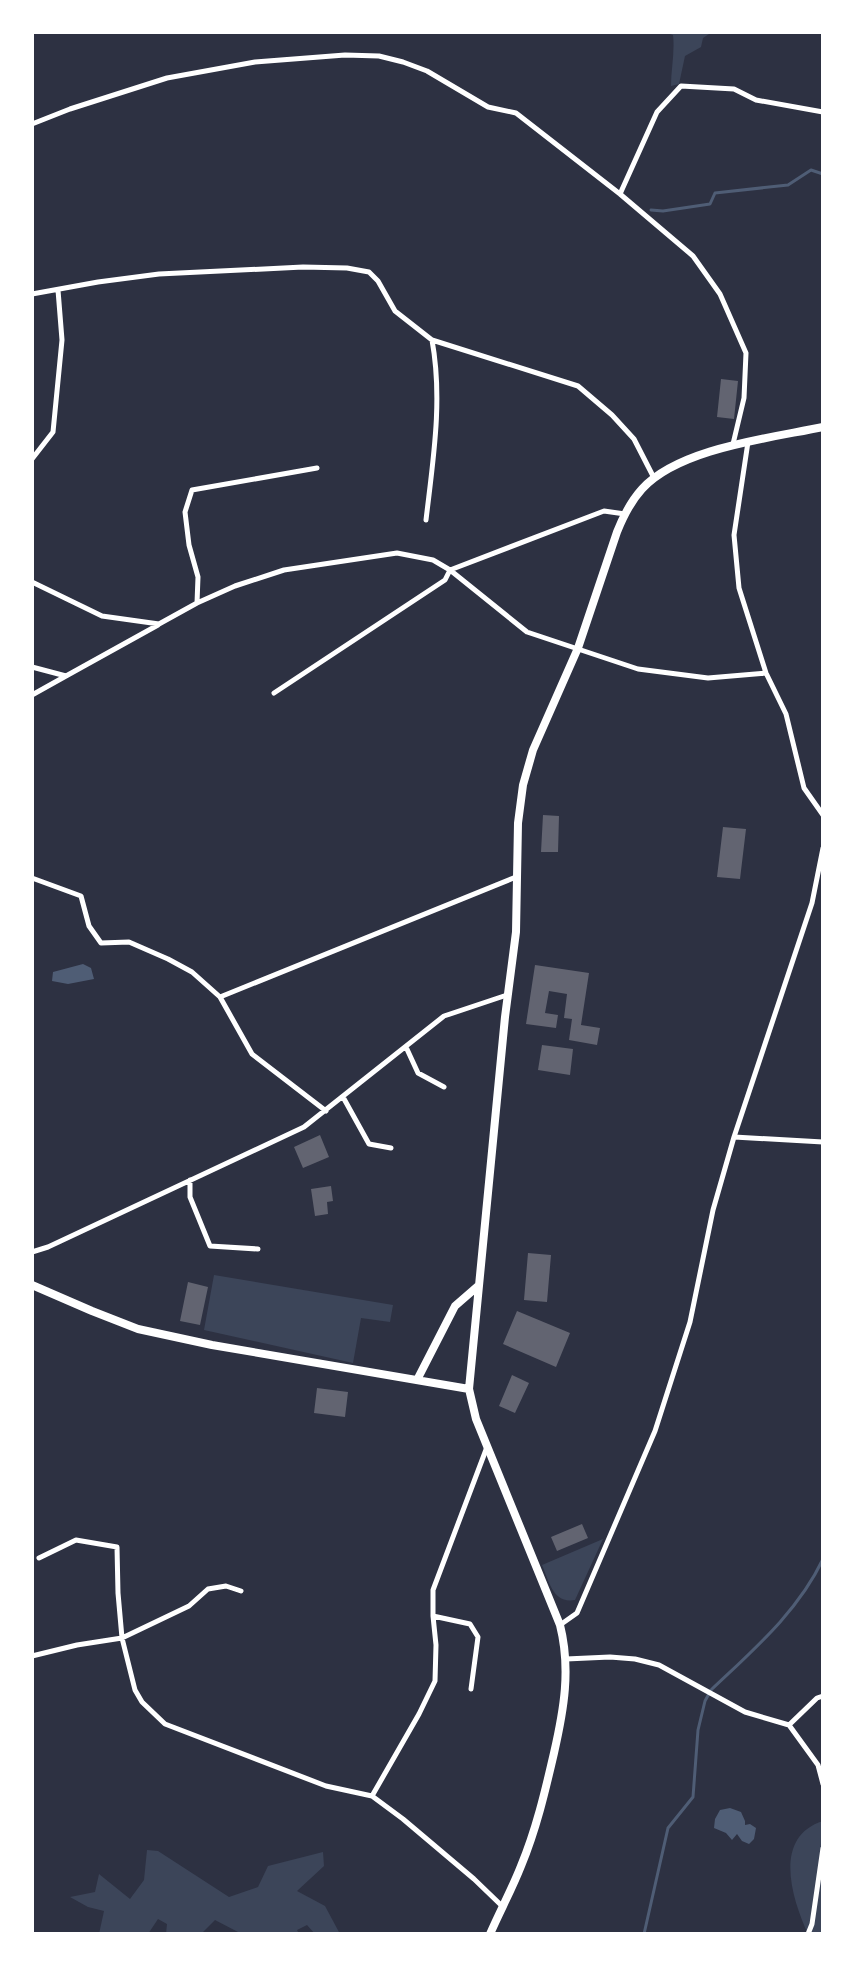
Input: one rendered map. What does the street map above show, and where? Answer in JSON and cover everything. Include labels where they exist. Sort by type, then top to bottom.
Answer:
[{"type":"main road","points":[[490,1934],[521,1867],[543,1799],[565,1700],[566,1659],[560,1625],[476,1419],[469,1389],[507,995],[516,932],[518,823],[523,785],[533,750],[578,648],[617,532],[643,488],[675,466],[700,454],[823,427]]},
{"type":"main road","points":[[32,1285],[138,1329],[212,1345],[469,1389]]},
{"type":"main road","points":[[417,1380],[455,1306],[478,1286]]},
{"type":"street","points":[[32,124],[167,78],[255,62],[345,55],[379,56],[427,71],[488,107],[516,113],[693,256],[720,294],[746,353],[744,398],[733,445]]},
{"type":"street","points":[[620,194],[657,112],[681,86],[734,89],[756,100],[823,112]]},
{"type":"street","points":[[32,294],[159,274],[303,267],[369,272],[378,281],[395,311],[432,340],[578,386],[634,439],[655,479]]},
{"type":"street","points":[[32,459],[53,432],[62,340],[58,290]]},
{"type":"street","points":[[426,520],[437,428],[437,367],[432,340]]},
{"type":"street","points":[[748,442],[734,535],[739,588],[766,673],[786,714],[804,788],[823,815]]},
{"type":"street","points":[[197,603],[198,577],[189,545],[185,512],[192,490],[317,468]]},
{"type":"street","points":[[274,693],[445,580],[450,570],[604,511],[625,514]]},
{"type":"street","points":[[32,695],[197,603],[235,586],[284,570],[397,553],[433,560],[450,570],[527,632],[638,669],[708,678],[766,673]]},
{"type":"street","points":[[32,582],[102,616],[159,624]]},
{"type":"street","points":[[32,667],[66,676]]},
{"type":"street","points":[[560,1625],[577,1613],[655,1431],[690,1322],[713,1210],[734,1137],[812,903],[823,848]]},
{"type":"street","points":[[220,997],[517,877]]},
{"type":"street","points":[[32,878],[81,896],[89,926],[101,943],[129,942],[192,972],[220,997],[252,1054],[326,1111]]},
{"type":"street","points":[[32,1252],[304,1127],[444,1016],[507,995]]},
{"type":"street","points":[[406,1047],[418,1073],[444,1087]]},
{"type":"street","points":[[343,1097],[369,1144],[391,1148]]},
{"type":"street","points":[[734,1137],[823,1142]]},
{"type":"street","points":[[190,1180],[190,1197],[210,1246],[258,1249]]},
{"type":"street","points":[[372,1796],[435,1681],[433,1590],[487,1446]]},
{"type":"street","points":[[39,1558],[76,1540],[117,1547],[122,1638],[135,1690],[142,1702],[165,1724],[326,1786],[372,1796],[474,1879],[502,1906]]},
{"type":"street","points":[[32,1656],[122,1638],[189,1606],[208,1589],[226,1586],[241,1591]]},
{"type":"street","points":[[433,1616],[470,1624],[478,1637],[471,1689]]},
{"type":"street","points":[[566,1659],[610,1657],[659,1665],[745,1712],[789,1725],[818,1765],[823,1784]]},
{"type":"street","points":[[789,1725],[823,1696]]},
{"type":"street","points":[[808,1934],[823,1848]]},
{"type":"shaded area","points":[[664,32],[712,32],[703,38],[701,47],[685,56],[679,84],[671,86],[673,35]]},
{"type":"shaded area","points":[[83,964],[91,968],[94,979],[68,984],[52,981],[53,972]]},
{"type":"shaded area","points":[[214,1275],[393,1305],[390,1322],[361,1318],[353,1363],[204,1330]]},
{"type":"shaded area","points":[[603,1539],[575,1600],[557,1595],[542,1565]]},
{"type":"shaded area","points":[[730,1808],[741,1812],[745,1825],[756,1828],[754,1839],[749,1844],[737,1834],[732,1840],[726,1833],[714,1828],[720,1810]]},
{"type":"shaded area","points":[[823,1821],[823,1934],[808,1934],[796,1904],[790,1870],[797,1840],[807,1829]]},
{"type":"shaded area","points":[[147,1850],[158,1851],[229,1897],[258,1887],[268,1866],[323,1852],[324,1866],[297,1891],[325,1906],[340,1934],[315,1934],[307,1925],[297,1930],[299,1934],[238,1934],[215,1920],[201,1934],[166,1934],[167,1924],[158,1919],[148,1934],[99,1934],[104,1911],[70,1897],[95,1892],[99,1874],[130,1899],[144,1880]]},
{"type":"building","points":[[721,379],[738,381],[734,419],[717,417]]},
{"type":"building","points":[[543,815],[559,816],[558,852],[541,852]]},
{"type":"building","points":[[723,827],[746,829],[740,879],[717,877]]},
{"type":"building","points":[[535,965],[589,973],[581,1025],[600,1028],[597,1045],[569,1040],[572,1019],[564,1018],[567,994],[549,991],[545,1013],[558,1015],[556,1028],[526,1024]]},
{"type":"building","points":[[542,1045],[573,1049],[570,1075],[538,1070]]},
{"type":"building","points":[[320,1135],[329,1157],[303,1168],[294,1147]]},
{"type":"building","points":[[331,1186],[333,1201],[327,1202],[328,1214],[315,1216],[311,1189]]},
{"type":"building","points":[[528,1253],[551,1255],[547,1302],[524,1300]]},
{"type":"building","points":[[188,1282],[208,1287],[200,1325],[180,1321]]},
{"type":"building","points":[[517,1311],[570,1333],[556,1367],[503,1344]]},
{"type":"building","points":[[512,1375],[529,1383],[515,1413],[499,1406]]},
{"type":"building","points":[[317,1388],[348,1392],[345,1417],[314,1413]]},
{"type":"building","points":[[582,1524],[588,1538],[557,1551],[551,1537]]},
{"type":"waterway","points":[[651,210],[710,204],[715,193],[788,185],[811,170],[823,174]]},
{"type":"waterway","points":[[644,1934],[668,1828],[693,1797],[698,1730],[705,1701],[711,1690],[787,1613],[823,1559]]}]
